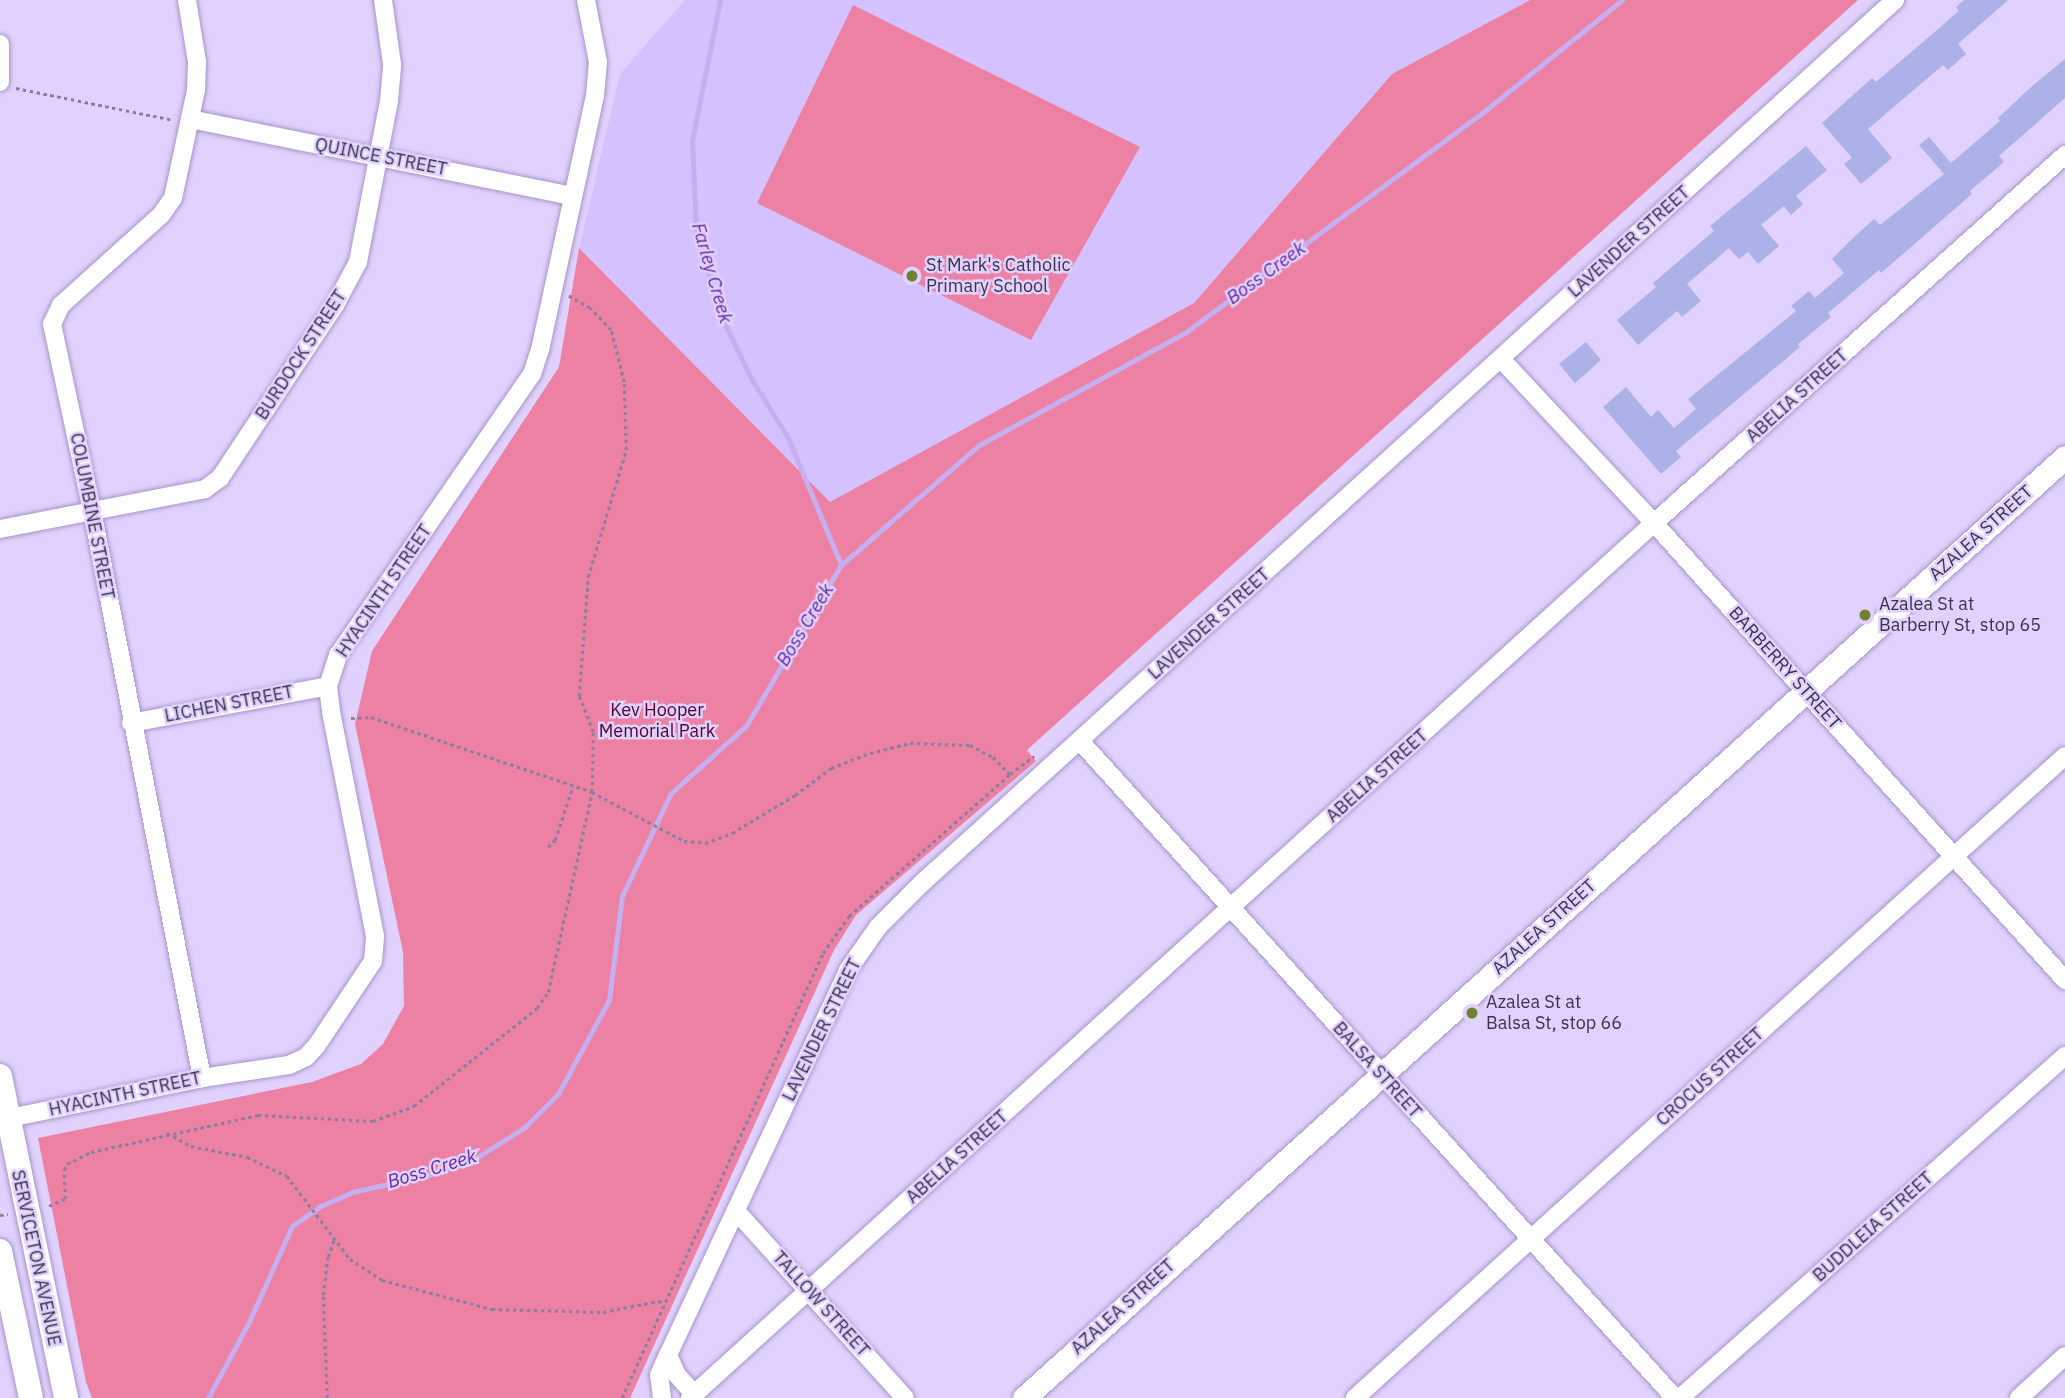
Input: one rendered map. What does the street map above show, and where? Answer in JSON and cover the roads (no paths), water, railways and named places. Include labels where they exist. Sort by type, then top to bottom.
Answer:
[{"type":"main road","name":"SERVICETON AVENUE","points":[[0,1076],[3,1119],[27,1210],[66,1398]]},
{"type":"main road","name":"SERVICETON AVENUE","points":[[0,1251],[31,1398]]},
{"type":"street","name":"COLUMBINE STREET","points":[[187,0],[197,62],[196,90],[173,198],[161,215],[61,305],[52,324],[92,510],[131,723],[202,1078]]},
{"type":"street","name":"BURDOCK STREET","points":[[0,528],[205,489],[220,478],[335,305],[358,262],[379,156],[392,64],[383,0]]},
{"type":"street","name":"HYACINTH STREET","points":[[3,1119],[202,1078],[289,1065],[306,1057],[317,1045],[373,961],[375,936],[332,720],[328,685],[338,655],[532,374],[540,350],[571,196],[595,96],[598,62],[586,0]]},
{"type":"street","name":"LAVENDER STREET","points":[[662,1398],[659,1374],[848,970],[878,928],[922,883],[1895,0]]},
{"type":"street","points":[[0,44],[0,81]]},
{"type":"street","name":"QUINCE STREET","points":[[190,119],[571,196]]},
{"type":"street","name":"ABELIA STREET","points":[[692,1396],[1654,523],[2065,156]]},
{"type":"street","name":"BARBERRY STREET","points":[[1501,359],[1654,523],[2065,979]]},
{"type":"street","name":"AZALEA STREET","points":[[1024,1398],[2065,457]]},
{"type":"street","name":"LICHEN STREET","points":[[131,723],[328,685]]},
{"type":"street","name":"BALSA STREET","points":[[1080,741],[1675,1398]]},
{"type":"street","name":"CROCUS STREET","points":[[1355,1398],[2065,756]]},
{"type":"street","name":"BUDDLEIA STREET","points":[[1681,1398],[2065,1056]]},
{"type":"street","name":"TALLOW STREET","points":[[736,1211],[905,1398]]},
{"type":"street","points":[[668,1355],[677,1375],[692,1396]]},
{"type":"street","points":[[2019,1398],[2065,1356]]},
{"type":"waterway","name":"Farley Creek","points":[[720,0],[692,140],[696,227],[719,312],[751,378],[788,438],[841,565]]},
{"type":"waterway","name":"Boss Creek","points":[[208,1398],[249,1322],[292,1226],[321,1206],[352,1192],[429,1175],[473,1160],[525,1127],[558,1094],[609,1000],[622,896],[671,793],[746,726],[841,565],[979,445],[1186,332],[1482,113],[1622,0]]},
{"type":"place","name":"St Mark's Catholic Primary School","points":[[912,276]]},
{"type":"place","name":"Azalea St at Barberry St, stop 65","points":[[1865,615]]},
{"type":"place","name":"Azalea St at Balsa St, stop 66","points":[[1472,1013]]},
{"type":"park label","name":"Kev Hooper Memorial Park","points":[[657,721]]}]
